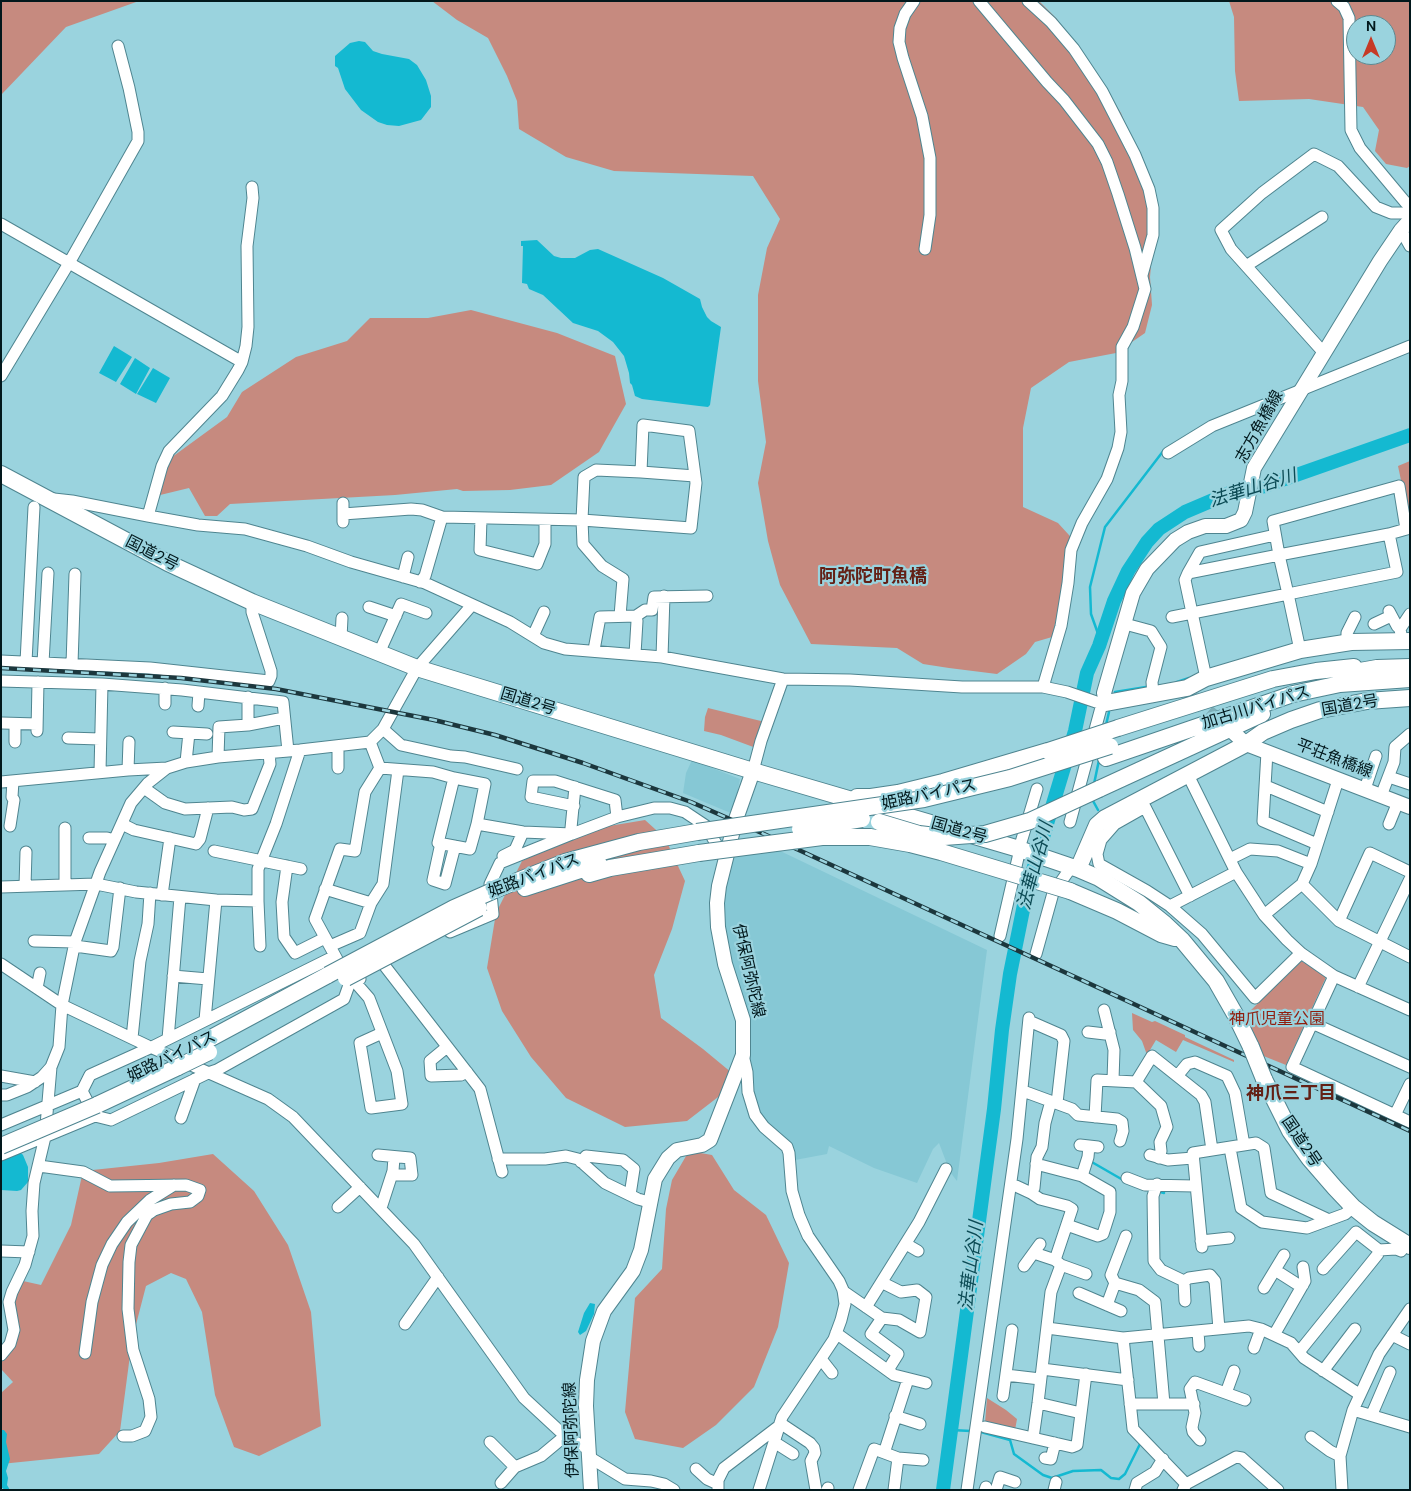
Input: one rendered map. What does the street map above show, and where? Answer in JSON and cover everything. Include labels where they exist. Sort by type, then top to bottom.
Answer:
[{"type":"highway","name":"国道2号","points":[[5,479],[40,503],[252,602],[417,668],[709,757],[753,774],[844,798],[1020,849],[1072,866],[1099,878],[1139,903],[1182,940],[1204,966],[1236,1016],[1290,1131],[1320,1171],[1353,1207],[1373,1223],[1408,1245]]},
{"type":"highway","points":[[1101,703],[1152,689],[1188,691],[1205,673],[1300,646],[1347,639],[1404,637]]},
{"type":"highway","points":[[844,798],[898,793],[943,782],[1273,680],[1352,666],[1381,674]]},
{"type":"highway","name":"加古川バイパス","points":[[1108,752],[1293,694],[1410,667]]},
{"type":"highway","points":[[753,774],[879,822],[919,834],[944,837],[985,834],[1030,821],[1264,713],[1381,674]]},
{"type":"highway","name":"加古川バイパス","points":[[1381,674],[1410,678]]},
{"type":"highway","name":"国道2号","points":[[1072,866],[1097,825],[1105,818],[1246,744],[1264,732],[1320,710],[1367,701],[1410,698]]},
{"type":"highway","name":"姫路バイパス","points":[[1,1146],[341,982],[504,893],[652,850],[924,809],[1045,778],[1108,752]]},
{"type":"highway","points":[[698,842],[870,837],[926,848],[1070,891],[1117,911],[1162,934],[1182,940]]},
{"type":"highway","name":"姫路バイパス","points":[[1,1134],[92,1102]]},
{"type":"main road","name":"志方魚橋線","points":[[1101,703],[1133,593],[1147,569],[1175,540],[1188,532],[1205,526],[1226,526],[1241,520],[1245,512],[1254,468],[1405,225]]},
{"type":"main road","points":[[1234,733],[1246,744]]},
{"type":"main road","name":"平荘魚橋線","points":[[1246,744],[1365,790],[1382,793],[1404,804]]},
{"type":"main road","name":"伊保阿弥陀線","points":[[591,1490],[586,1380],[593,1341],[604,1311],[633,1271],[641,1250],[655,1178],[668,1158],[677,1150],[702,1145],[710,1140],[743,1056],[743,1020],[725,964],[718,927],[717,903],[719,886],[735,822],[753,774]]},
{"type":"street","points":[[914,1],[905,14],[900,28],[899,42],[922,116],[930,158],[930,214],[925,249]]},
{"type":"street","points":[[979,1],[1064,100],[1098,144],[1107,162],[1118,194],[1145,289],[1133,327],[1122,347],[1122,381],[1119,395],[1121,432],[1118,448],[1107,479],[1075,538],[1071,550],[1061,626],[1043,687]]},
{"type":"street","points":[[1028,1],[1051,22],[1074,49],[1102,91],[1145,180],[1153,208],[1153,235],[1142,275]]},
{"type":"street","points":[[1337,1],[1344,7],[1349,18],[1351,130],[1360,148],[1406,203],[1410,203]]},
{"type":"street","points":[[1,376],[69,263],[138,141],[138,132],[129,88],[118,46]]},
{"type":"street","points":[[1324,353],[1230,249],[1221,230],[1262,193],[1314,154],[1338,166],[1376,207],[1391,213],[1410,213]]},
{"type":"street","points":[[148,516],[162,466],[169,451],[222,396],[242,362],[248,327],[246,246],[253,198],[252,187]]},
{"type":"street","points":[[1246,266],[1322,218]]},
{"type":"street","points":[[1,224],[242,362]]},
{"type":"street","points":[[1405,225],[1410,246]]},
{"type":"street","points":[[1168,453],[1212,426],[1410,346]]},
{"type":"street","points":[[343,513],[412,509],[422,510],[442,517],[582,520],[691,528],[696,483],[689,431],[643,425],[641,472]]},
{"type":"street","points":[[620,616],[623,579],[602,566],[583,544],[584,477],[596,470],[695,476]]},
{"type":"street","points":[[1188,573],[1280,555],[1390,534],[1408,529],[1399,486],[1272,522],[1280,555],[1300,646]]},
{"type":"street","points":[[26,662],[25,595],[30,520],[40,503],[72,500],[198,525],[245,529],[308,546],[351,562],[420,582],[510,622],[544,643],[565,649],[662,657],[783,679],[850,680],[962,687],[1043,687],[1067,692],[1101,703],[1070,822]]},
{"type":"street","points":[[420,582],[425,576],[442,517]]},
{"type":"street","points":[[481,518],[480,550],[537,564],[545,544],[545,520]]},
{"type":"street","points":[[1205,673],[1185,580],[1188,573],[1200,552],[1275,534]]},
{"type":"street","points":[[1172,617],[1397,572],[1390,534]]},
{"type":"street","points":[[403,577],[408,557]]},
{"type":"street","points":[[43,663],[51,595],[48,573]]},
{"type":"street","points":[[72,664],[75,574]]},
{"type":"street","points":[[662,657],[664,596]]},
{"type":"street","points":[[594,650],[600,617],[636,616],[646,610],[652,610],[654,597],[708,596]]},
{"type":"street","points":[[1,660],[150,668],[269,681],[272,676],[271,671],[252,612],[252,602]]},
{"type":"street","points":[[379,653],[401,604],[426,614]]},
{"type":"street","points":[[10,826],[14,800],[7,782],[100,772],[167,768],[186,762],[218,757],[370,742],[383,729],[417,668],[472,605]]},
{"type":"street","points":[[369,607],[396,616]]},
{"type":"street","points":[[533,636],[544,612]]},
{"type":"street","points":[[1374,624],[1390,613],[1404,637]]},
{"type":"street","points":[[1404,637],[1410,614]]},
{"type":"street","points":[[636,616],[636,654]]},
{"type":"street","points":[[1347,639],[1356,617]]},
{"type":"street","points":[[341,638],[342,618]]},
{"type":"street","points":[[1125,624],[1151,631],[1161,647],[1152,689]]},
{"type":"street","points":[[753,774],[761,741],[783,679]]},
{"type":"street","points":[[1,681],[165,688],[283,702],[288,751]]},
{"type":"street","points":[[2,723],[37,728],[38,682]]},
{"type":"street","points":[[100,772],[102,684]]},
{"type":"street","points":[[165,688],[165,704]]},
{"type":"street","points":[[198,706],[199,692]]},
{"type":"street","points":[[248,697],[248,725]]},
{"type":"street","points":[[218,757],[219,727],[248,725],[284,718]]},
{"type":"street","points":[[15,742],[16,724]]},
{"type":"street","points":[[383,729],[401,745],[514,767]]},
{"type":"street","points":[[173,732],[207,734]]},
{"type":"street","points":[[186,762],[188,733]]},
{"type":"street","points":[[1382,793],[1394,762],[1396,747],[1410,734]]},
{"type":"street","points":[[68,738],[100,739]]},
{"type":"street","points":[[128,770],[129,742]]},
{"type":"street","points":[[370,742],[380,768]]},
{"type":"street","points":[[338,746],[338,768]]},
{"type":"street","points":[[260,946],[258,868],[276,824],[300,750]]},
{"type":"street","points":[[1267,752],[1263,821],[1317,844]]},
{"type":"street","points":[[144,788],[164,802],[186,809],[232,807],[244,810],[252,809],[270,764],[269,753]]},
{"type":"street","points":[[1365,790],[1376,756]]},
{"type":"street","points":[[1,1356],[10,1344],[14,1330],[6,1315],[10,1302],[7,1292],[25,1265],[33,1236],[34,1183],[45,1137],[51,1067],[58,1047],[62,1004],[75,944],[96,884],[131,803],[144,788],[167,768]]},
{"type":"street","points":[[380,768],[433,772],[485,784],[470,849],[441,844]]},
{"type":"street","points":[[380,768],[365,792],[355,851],[340,848],[315,919],[330,947],[341,982],[344,999],[217,1070],[111,1120],[92,1102],[90,1076],[205,1020],[330,947],[360,933],[371,903],[382,884],[398,770]]},
{"type":"street","points":[[1188,775],[1236,872],[1264,915],[1301,953],[1334,976],[1410,1010]]},
{"type":"street","points":[[1389,777],[1410,784]]},
{"type":"street","points":[[454,778],[438,843],[441,844],[432,880],[445,884],[455,846]]},
{"type":"street","points":[[1264,915],[1302,884],[1311,864],[1338,780]]},
{"type":"street","points":[[574,806],[531,797],[533,782],[555,781],[615,800],[617,818]]},
{"type":"street","points":[[1266,786],[1328,812]]},
{"type":"street","points":[[572,834],[575,787]]},
{"type":"street","points":[[1000,936],[1036,789]]},
{"type":"street","points":[[1389,824],[1404,804]]},
{"type":"street","points":[[122,824],[134,830],[196,844],[200,839],[208,808]]},
{"type":"street","points":[[341,982],[384,966],[462,926],[493,914],[490,884],[500,863],[617,818],[654,808],[670,808],[685,812],[706,826],[725,860]]},
{"type":"street","points":[[1190,896],[1145,808],[1115,824],[1101,840],[1098,854],[1099,864],[1170,906],[1202,934],[1255,998],[1301,953]]},
{"type":"street","points":[[477,824],[523,832],[572,834]]},
{"type":"street","points":[[65,828],[65,884]]},
{"type":"street","points":[[498,858],[515,850],[523,832]]},
{"type":"street","points":[[89,838],[114,840]]},
{"type":"street","points":[[162,895],[170,838]]},
{"type":"street","points":[[1230,859],[1250,849],[1278,851],[1311,864]]},
{"type":"street","points":[[214,850],[301,869]]},
{"type":"street","points":[[25,886],[26,852]]},
{"type":"street","points":[[1339,921],[1370,853],[1410,872]]},
{"type":"street","points":[[287,866],[282,902],[284,937],[295,953],[330,947]]},
{"type":"street","points":[[1036,954],[1053,893],[1072,866]]},
{"type":"street","points":[[1170,906],[1236,872]]},
{"type":"street","points":[[1358,987],[1410,879]]},
{"type":"street","points":[[1,887],[96,884],[180,897],[258,901]]},
{"type":"street","points":[[1302,884],[1339,921],[1410,956]]},
{"type":"street","points":[[34,941],[75,944],[110,951],[113,947],[120,888]]},
{"type":"street","points":[[325,889],[371,903]]},
{"type":"street","points":[[132,1038],[140,962],[148,924],[150,893]]},
{"type":"street","points":[[168,1039],[180,897]]},
{"type":"street","points":[[205,1020],[216,900]]},
{"type":"street","points":[[1399,904],[1410,910]]},
{"type":"street","points":[[1,964],[62,1004],[132,1038],[268,1099],[293,1117],[414,1244],[524,1398],[565,1436],[626,1484],[651,1481],[664,1484],[672,1489]]},
{"type":"street","points":[[384,966],[480,1089],[502,1172]]},
{"type":"street","points":[[37,988],[40,973]]},
{"type":"street","points":[[173,976],[208,979]]},
{"type":"street","points":[[1334,976],[1292,1067],[1410,1122]]},
{"type":"street","points":[[341,982],[369,998],[397,1071],[402,1104],[371,1108],[360,1043],[382,1033]]},
{"type":"street","points":[[1104,1010],[1114,1050],[1113,1080]]},
{"type":"street","points":[[967,1490],[1011,1186],[1023,1091],[1029,1019],[1061,1035],[1064,1041],[1054,1102],[1041,1132],[1042,1147],[1037,1157],[1034,1188],[1031,1193]]},
{"type":"street","points":[[1312,1023],[1410,1067]]},
{"type":"street","points":[[1088,1032],[1105,1034],[1110,1032]]},
{"type":"street","points":[[447,1047],[430,1061],[431,1076],[461,1075],[467,1072]]},
{"type":"street","points":[[743,1056],[747,1072],[748,1092],[755,1115],[764,1127],[787,1147],[792,1190],[799,1215],[808,1236],[839,1280],[843,1291],[844,1304],[836,1333],[782,1417],[759,1490]]},
{"type":"street","points":[[1136,1082],[1152,1056],[1201,1095],[1205,1102],[1212,1150]]},
{"type":"street","points":[[1178,1075],[1187,1064],[1195,1062],[1227,1076],[1235,1093],[1244,1145]]},
{"type":"street","points":[[1,1095],[18,1091],[35,1082],[51,1067]]},
{"type":"street","points":[[1,1076],[35,1082]]},
{"type":"street","points":[[181,1118],[195,1079]]},
{"type":"street","points":[[1095,1117],[1098,1080],[1136,1082],[1161,1106],[1166,1127],[1160,1142],[1161,1151],[1155,1156],[1168,1160],[1193,1158]]},
{"type":"street","points":[[1395,1115],[1410,1084]]},
{"type":"street","points":[[1023,1091],[1075,1110],[1078,1114],[1117,1119],[1122,1122],[1125,1135]]},
{"type":"street","points":[[1,1125],[48,1104],[92,1102]]},
{"type":"street","points":[[1,1155],[45,1137],[92,1102]]},
{"type":"street","points":[[1229,1238],[1201,1244],[1193,1153],[1256,1143],[1264,1148],[1271,1193],[1328,1220]]},
{"type":"street","points":[[1082,1176],[1088,1157],[1089,1146]]},
{"type":"street","points":[[1230,1148],[1241,1208],[1262,1222],[1307,1228],[1345,1214],[1353,1207]]},
{"type":"street","points":[[378,1155],[410,1158],[412,1175],[392,1175]]},
{"type":"street","points":[[498,1159],[545,1159],[566,1156],[578,1159],[605,1183],[649,1202]]},
{"type":"street","points":[[581,1162],[586,1156],[623,1160],[634,1169],[630,1195]]},
{"type":"street","points":[[380,1208],[392,1175],[394,1157]]},
{"type":"street","points":[[1036,1164],[1082,1176],[1110,1192],[1110,1212],[1103,1234],[1098,1236],[1067,1225]]},
{"type":"street","points":[[39,1166],[84,1172],[110,1186],[186,1185],[200,1190],[198,1196],[190,1202],[171,1204],[147,1215],[132,1244],[129,1262],[128,1309],[133,1350],[149,1399],[151,1417],[145,1431],[132,1436],[123,1436]]},
{"type":"street","points":[[866,1307],[906,1244],[946,1169]]},
{"type":"street","points":[[1127,1178],[1145,1185],[1195,1186]]},
{"type":"street","points":[[1157,1184],[1153,1196],[1154,1260],[1161,1270],[1184,1281]]},
{"type":"street","points":[[86,1353],[92,1302],[102,1265],[112,1244],[132,1217],[150,1200],[174,1185]]},
{"type":"street","points":[[338,1207],[360,1186]]},
{"type":"street","points":[[1011,1186],[1016,1186],[1040,1199],[1072,1208],[1051,1292],[1033,1438]]},
{"type":"street","points":[[1323,1269],[1356,1232],[1379,1250]]},
{"type":"street","points":[[1107,1305],[1115,1283],[1111,1275],[1126,1236]]},
{"type":"street","points":[[906,1244],[918,1251]]},
{"type":"street","points":[[1379,1250],[1388,1248],[1401,1251],[1408,1245]]},
{"type":"street","points":[[1024,1266],[1037,1249],[1058,1262],[1086,1274]]},
{"type":"street","points":[[1299,1352],[1378,1254],[1379,1250]]},
{"type":"street","points":[[1,1251],[29,1252]]},
{"type":"street","points":[[1265,1288],[1284,1255]]},
{"type":"street","points":[[1274,1335],[1305,1281],[1304,1267]]},
{"type":"street","points":[[1275,1270],[1297,1284],[1303,1285]]},
{"type":"street","points":[[1184,1281],[1189,1278],[1210,1276],[1215,1281],[1220,1329]]},
{"type":"street","points":[[405,1324],[438,1278]]},
{"type":"street","points":[[1184,1281],[1185,1301]]},
{"type":"street","points":[[843,1291],[882,1318],[899,1320],[920,1332],[926,1297],[917,1290],[901,1292],[883,1282]]},
{"type":"street","points":[[1115,1283],[1139,1290],[1155,1302],[1164,1404]]},
{"type":"street","points":[[1079,1293],[1121,1311]]},
{"type":"street","points":[[1342,1490],[1335,1454],[1352,1410],[1378,1354],[1410,1309]]},
{"type":"street","points":[[882,1318],[871,1334],[898,1354],[888,1370]]},
{"type":"street","points":[[1047,1328],[1123,1338],[1249,1326],[1261,1329],[1292,1343],[1304,1358],[1359,1394]]},
{"type":"street","points":[[1254,1348],[1261,1329]]},
{"type":"street","points":[[1323,1371],[1355,1329]]},
{"type":"street","points":[[1003,1396],[1012,1330]]},
{"type":"street","points":[[1198,1331],[1199,1346]]},
{"type":"street","points":[[836,1333],[894,1374],[926,1383]]},
{"type":"street","points":[[1392,1335],[1410,1344]]},
{"type":"street","points":[[1123,1338],[1133,1429],[1163,1459],[1185,1487],[1236,1457],[1242,1458],[1264,1485],[1278,1490]]},
{"type":"street","points":[[821,1359],[831,1374]]},
{"type":"street","points":[[1226,1393],[1234,1371]]},
{"type":"street","points":[[1372,1414],[1390,1372]]},
{"type":"street","points":[[1006,1374],[1086,1374],[1128,1380]]},
{"type":"street","points":[[985,1427],[1072,1447],[1077,1445],[1086,1374]]},
{"type":"street","points":[[886,1447],[908,1379]]},
{"type":"street","points":[[1201,1440],[1193,1432],[1195,1413],[1190,1389],[1195,1382],[1245,1400]]},
{"type":"street","points":[[1038,1403],[1081,1413]]},
{"type":"street","points":[[1130,1404],[1194,1404]]},
{"type":"street","points":[[1352,1410],[1372,1414],[1410,1427]]},
{"type":"street","points":[[895,1416],[920,1424]]},
{"type":"street","points":[[779,1424],[810,1443],[814,1448],[815,1453],[812,1461],[818,1485]]},
{"type":"street","points":[[696,1469],[718,1487],[724,1468],[779,1424]]},
{"type":"street","points":[[501,1483],[515,1467],[541,1456],[565,1436]]},
{"type":"street","points":[[1311,1437],[1335,1454]]},
{"type":"street","points":[[490,1442],[515,1467]]},
{"type":"street","points":[[774,1442],[793,1454]]},
{"type":"street","points":[[1045,1458],[1051,1459],[1055,1443]]},
{"type":"street","points":[[859,1490],[874,1449],[898,1458],[923,1460]]},
{"type":"street","points":[[894,1490],[898,1458]]},
{"type":"street","points":[[1136,1490],[1137,1483],[1155,1472],[1163,1459]]},
{"type":"street","points":[[989,1489],[1000,1478],[1015,1482]]},
{"type":"shaded area","points":[[692,760],[740,779],[733,814],[683,793],[686,773]]},
{"type":"shaded area","points":[[774,848],[987,950],[957,1181],[950,1172],[939,1143],[933,1149],[917,1183],[874,1168],[829,1146],[827,1154],[795,1160],[794,1151],[781,1133],[762,1121],[756,1108],[722,916],[729,855]]},
{"type":"green space","points":[[1,1],[139,1],[66,27],[1,95]]},
{"type":"green space","points":[[432,1],[1039,1],[1057,19],[1121,113],[1146,174],[1156,211],[1150,277],[1152,305],[1145,333],[1116,353],[1069,362],[1031,388],[1023,428],[1023,507],[1058,523],[1079,546],[1062,593],[1052,637],[1035,642],[1026,654],[997,674],[923,664],[897,648],[811,644],[780,585],[768,541],[758,483],[766,442],[758,381],[758,295],[767,248],[780,219],[753,176],[614,171],[566,157],[519,129],[517,101],[488,38],[457,20]]},
{"type":"green space","points":[[1229,1],[1410,1],[1410,166],[1407,168],[1386,164],[1375,151],[1379,130],[1363,107],[1309,99],[1239,101],[1235,71],[1234,17]]},
{"type":"green space","points":[[471,310],[557,333],[615,356],[626,404],[599,452],[551,485],[510,490],[463,491],[457,489],[395,495],[230,504],[217,516],[205,516],[189,488],[156,496],[168,460],[227,417],[242,392],[296,357],[347,341],[370,318],[428,318]]},
{"type":"green space","points":[[1410,461],[1410,523],[1398,466]]},
{"type":"green space","points":[[708,708],[765,722],[756,748],[704,731]]},
{"type":"green space","points":[[645,820],[665,838],[685,881],[672,929],[654,975],[661,1018],[732,1073],[722,1094],[687,1121],[625,1127],[566,1098],[531,1057],[502,1011],[487,968],[496,913],[522,861],[585,830]]},
{"type":"green space","name":"神爪児童公園","points":[[1301,961],[1327,975],[1286,1065],[1261,1055],[1246,1015]]},
{"type":"green space","points":[[1132,1013],[1185,1035],[1185,1037],[1234,1060],[1234,1062],[1183,1040],[1176,1052],[1156,1040],[1147,1055],[1142,1041],[1133,1030]]},
{"type":"green space","points":[[689,1151],[712,1155],[734,1190],[766,1215],[789,1263],[778,1327],[754,1387],[716,1425],[683,1448],[635,1439],[625,1412],[635,1298],[662,1269],[666,1209],[672,1180]]},
{"type":"green space","points":[[213,1154],[254,1191],[288,1245],[311,1312],[321,1426],[259,1456],[234,1447],[215,1395],[202,1312],[186,1279],[171,1273],[146,1286],[132,1340],[120,1431],[99,1454],[1,1464],[1,1393],[13,1382],[1,1369],[1,1359],[13,1346],[13,1302],[23,1281],[41,1285],[71,1225],[83,1171],[159,1163]]},
{"type":"green space","points":[[987,1398],[1017,1419],[1015,1430],[985,1423]]},
{"type":"water","points":[[365,42],[373,51],[409,59],[417,65],[426,80],[431,96],[431,107],[421,120],[399,126],[387,125],[378,122],[361,110],[345,89],[338,68],[335,66],[335,56],[350,43]]},
{"type":"water","points":[[537,240],[554,256],[561,258],[575,258],[590,250],[598,249],[663,278],[700,299],[707,317],[721,327],[710,405],[708,407],[699,406],[642,399],[635,396],[624,356],[613,342],[598,331],[573,323],[543,295],[529,289],[527,284],[522,283],[523,246],[521,246],[521,241]]},
{"type":"water","points":[[114,346],[132,357],[116,382],[99,373]]},
{"type":"water","points":[[135,358],[150,368],[136,394],[120,384]]},
{"type":"water","points":[[153,368],[170,378],[156,403],[137,394]]},
{"type":"water","points":[[1,1153],[21,1153],[23,1155],[28,1167],[28,1182],[21,1190],[1,1190]]},
{"type":"water","points":[[590,1303],[595,1304],[594,1314],[586,1331],[580,1335],[578,1332],[584,1313]]},
{"type":"water","points":[[1,1430],[4,1430],[7,1434],[6,1442],[10,1459],[6,1471],[7,1485],[10,1490],[5,1490],[1,1487]]},
{"type":"waterway","name":"法華山谷川","points":[[943,1490],[994,1109],[1010,974],[1027,890],[1075,731],[1087,673],[1099,646],[1114,601],[1128,571],[1147,542],[1159,529],[1185,512],[1232,492],[1265,486],[1410,435]]},
{"type":"waterway","points":[[1101,642],[1091,614],[1090,587],[1105,527],[1164,450]]},
{"type":"waterway","points":[[1177,682],[1189,678]]},
{"type":"waterway","points":[[1115,692],[1146,687]]},
{"type":"waterway","points":[[1106,725],[1109,712]]},
{"type":"waterway","points":[[1094,784],[1099,760]]},
{"type":"waterway","points":[[1092,799],[1098,810]]},
{"type":"waterway","points":[[1090,1161],[1123,1180]]},
{"type":"waterway","points":[[1157,1191],[1164,1193]]},
{"type":"waterway","points":[[951,1430],[971,1431]]},
{"type":"waterway","points":[[981,1432],[1010,1440],[1014,1454],[1043,1475],[1052,1478],[1073,1471],[1101,1470],[1111,1478],[1119,1479],[1125,1474],[1140,1444]]},
{"type":"tunnel","points":[[1192,698],[1225,726]]},
{"type":"railway","points":[[1,668],[181,678],[276,689],[434,720],[495,735],[583,763],[691,802],[764,834],[1410,1131]]},
{"type":"district","name":"阿弥陀町魚橋","points":[[873,577]]},
{"type":"district","name":"神爪三丁目","points":[[1291,1094]]}]
